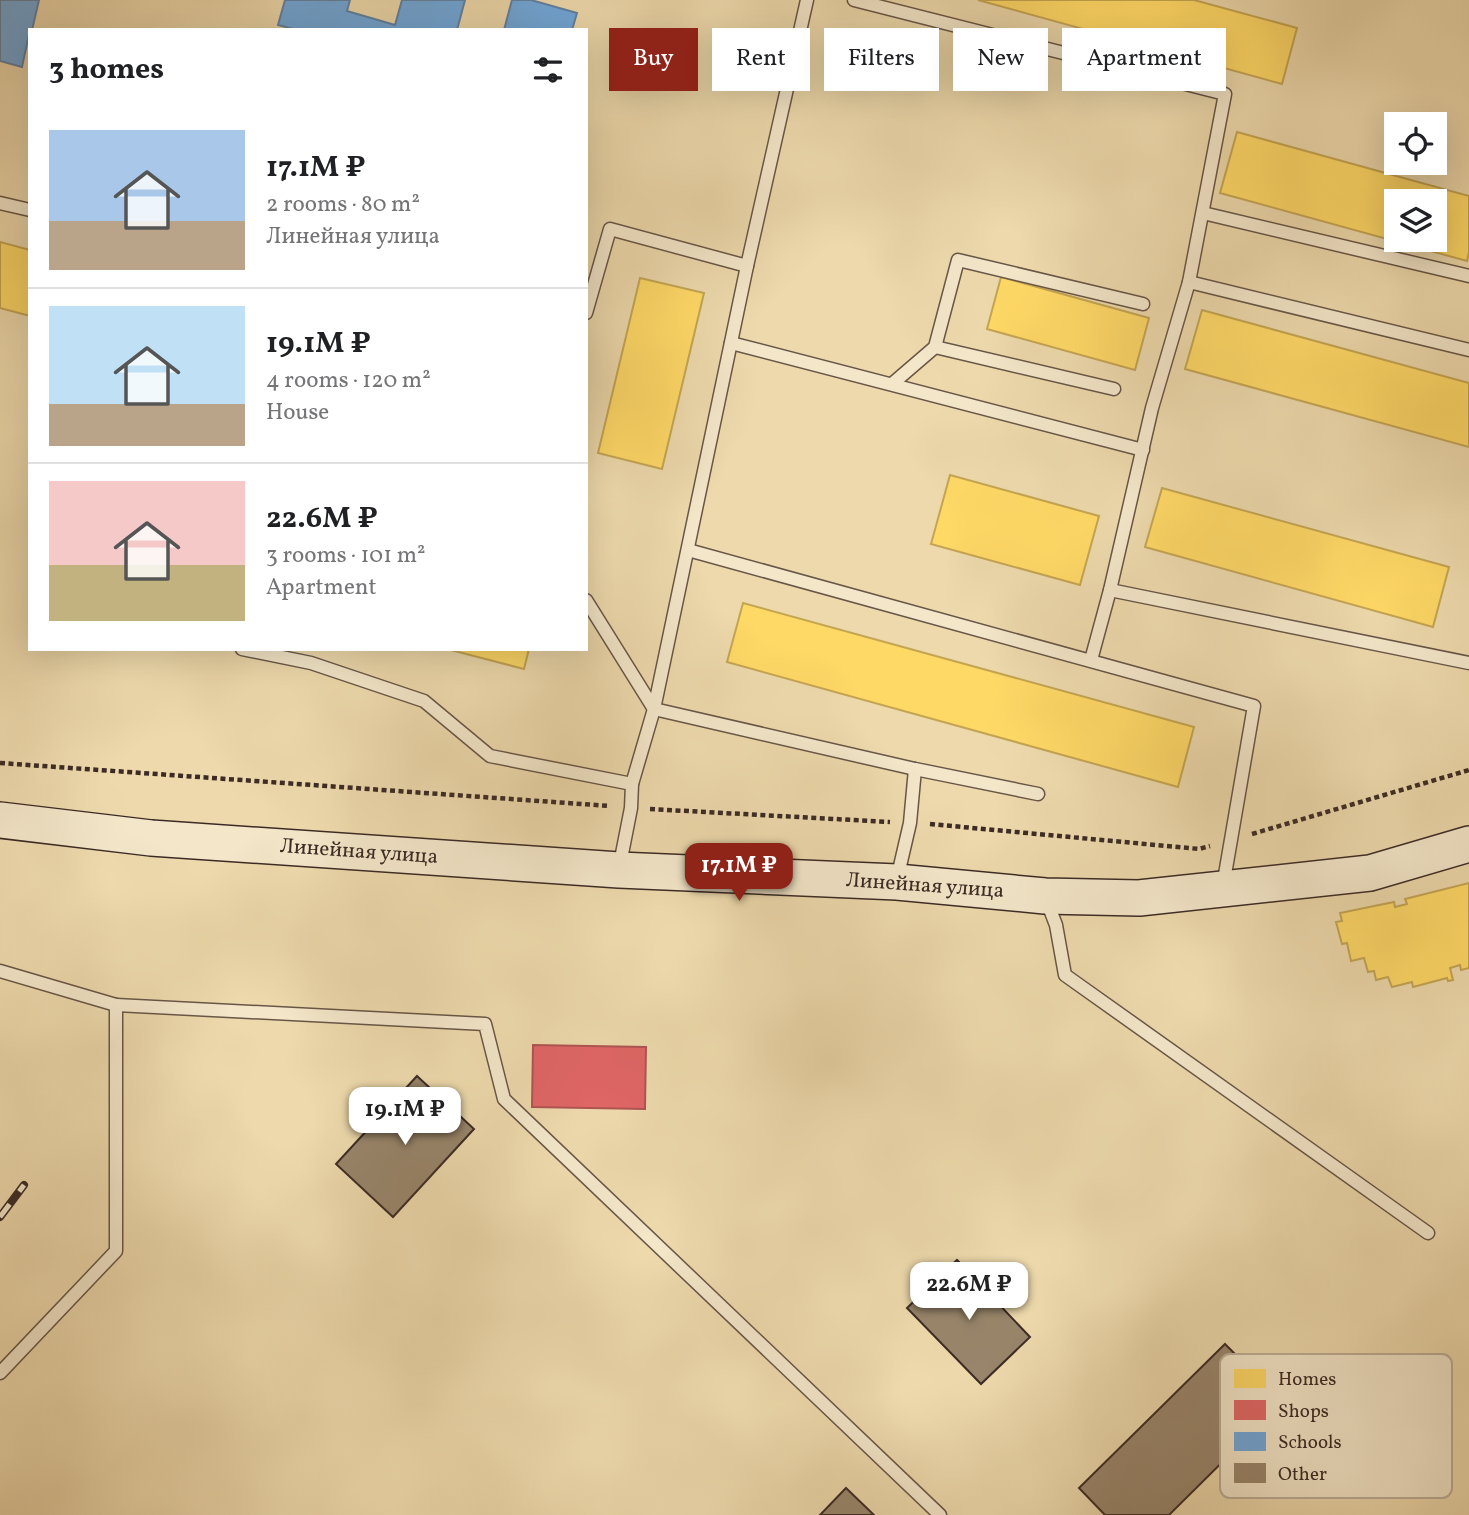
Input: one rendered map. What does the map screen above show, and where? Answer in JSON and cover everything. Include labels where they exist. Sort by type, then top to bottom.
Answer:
[{"type":"main road","name":"Линейная улица","points":[[0,820],[151,838],[619,870],[897,882],[1045,896],[1139,898],[1370,873],[1469,844]]},
{"type":"lane","points":[[619,870],[631,808],[632,784],[654,709],[747,266],[807,0]]},
{"type":"lane","points":[[854,0],[1225,94],[1189,282],[1152,408],[1091,660]]},
{"type":"lane","points":[[0,202],[28,209]]},
{"type":"lane","points":[[1203,213],[1469,276]]},
{"type":"lane","points":[[588,306],[610,229],[747,266]]},
{"type":"lane","points":[[892,384],[935,347],[958,260],[1143,304]]},
{"type":"lane","points":[[1189,282],[1469,351]]},
{"type":"lane","points":[[731,343],[1143,450]]},
{"type":"lane","points":[[935,347],[1114,390]]},
{"type":"lane","points":[[688,550],[1254,706],[1222,889]]},
{"type":"lane","points":[[1110,590],[1469,663]]},
{"type":"lane","points":[[588,603],[654,709],[915,769],[1038,794]]},
{"type":"lane","points":[[252,651],[311,663],[424,701],[490,756],[632,784]]},
{"type":"lane","points":[[897,882],[910,823],[915,769]]},
{"type":"lane","points":[[1045,896],[1056,925],[1065,975],[1428,1233]]},
{"type":"lane","points":[[0,971],[116,1006],[485,1024],[504,1099],[940,1515]]},
{"type":"lane","points":[[0,1373],[116,1251],[116,1006]]},
{"type":"path","points":[[0,763],[631,808],[910,823],[1199,849],[1469,770]]},
{"type":"building: Homes","points":[[978,0],[1194,0],[1297,28],[1282,84],[1226,69],[1226,28],[1079,28]]},
{"type":"building: Homes","points":[[1237,132],[1384,173],[1384,175],[1444,189],[1384,189],[1384,238],[1220,193]]},
{"type":"building: Homes","points":[[1447,190],[1469,196],[1467,261],[1434,252],[1447,252]]},
{"type":"building: Homes","points":[[0,242],[28,249],[28,315],[0,308]]},
{"type":"building: Homes","points":[[1001,277],[1149,318],[1135,370],[987,329]]},
{"type":"building: Homes","points":[[640,278],[704,293],[662,469],[598,453]]},
{"type":"building: Homes","points":[[1202,310],[1469,383],[1469,447],[1185,369]]},
{"type":"building: Homes","points":[[950,475],[1099,516],[1080,585],[931,544]]},
{"type":"building: Homes","points":[[1162,488],[1449,567],[1433,627],[1145,547]]},
{"type":"building: Homes","points":[[743,603],[1194,727],[1178,787],[727,662]]},
{"type":"building: Homes","points":[[455,651],[528,651],[524,669]]},
{"type":"building: Homes","points":[[1469,883],[1469,968],[1461,970],[1460,965],[1450,968],[1453,980],[1448,981],[1447,978],[1413,987],[1412,982],[1392,987],[1388,977],[1376,980],[1374,971],[1368,972],[1364,958],[1351,961],[1347,943],[1342,944],[1336,922],[1342,921],[1340,913],[1394,902],[1395,907],[1407,904],[1405,899]]},
{"type":"building: Shops","points":[[533,1045],[646,1047],[645,1109],[532,1107]]},
{"type":"building: Schools","points":[[0,0],[39,0],[32,28],[28,28],[22,67],[0,61]]},
{"type":"building: Schools","points":[[285,0],[350,0],[347,11],[395,25],[402,0],[465,0],[458,28],[289,28],[278,25]]},
{"type":"building: Schools","points":[[512,0],[531,0],[577,13],[573,28],[505,28]]},
{"type":"building: Other","points":[[417,1076],[474,1129],[393,1217],[336,1164]]},
{"type":"building: Other","points":[[957,1260],[1030,1337],[981,1384],[907,1308]]},
{"type":"building: Other","points":[[1225,1344],[1235,1354],[1220,1354],[1220,1464],[1169,1515],[1105,1515],[1079,1488]]},
{"type":"building: Other","points":[[846,1488],[874,1515],[820,1515]]},
{"type":"railway","points":[[0,1217],[24,1185]]}]
